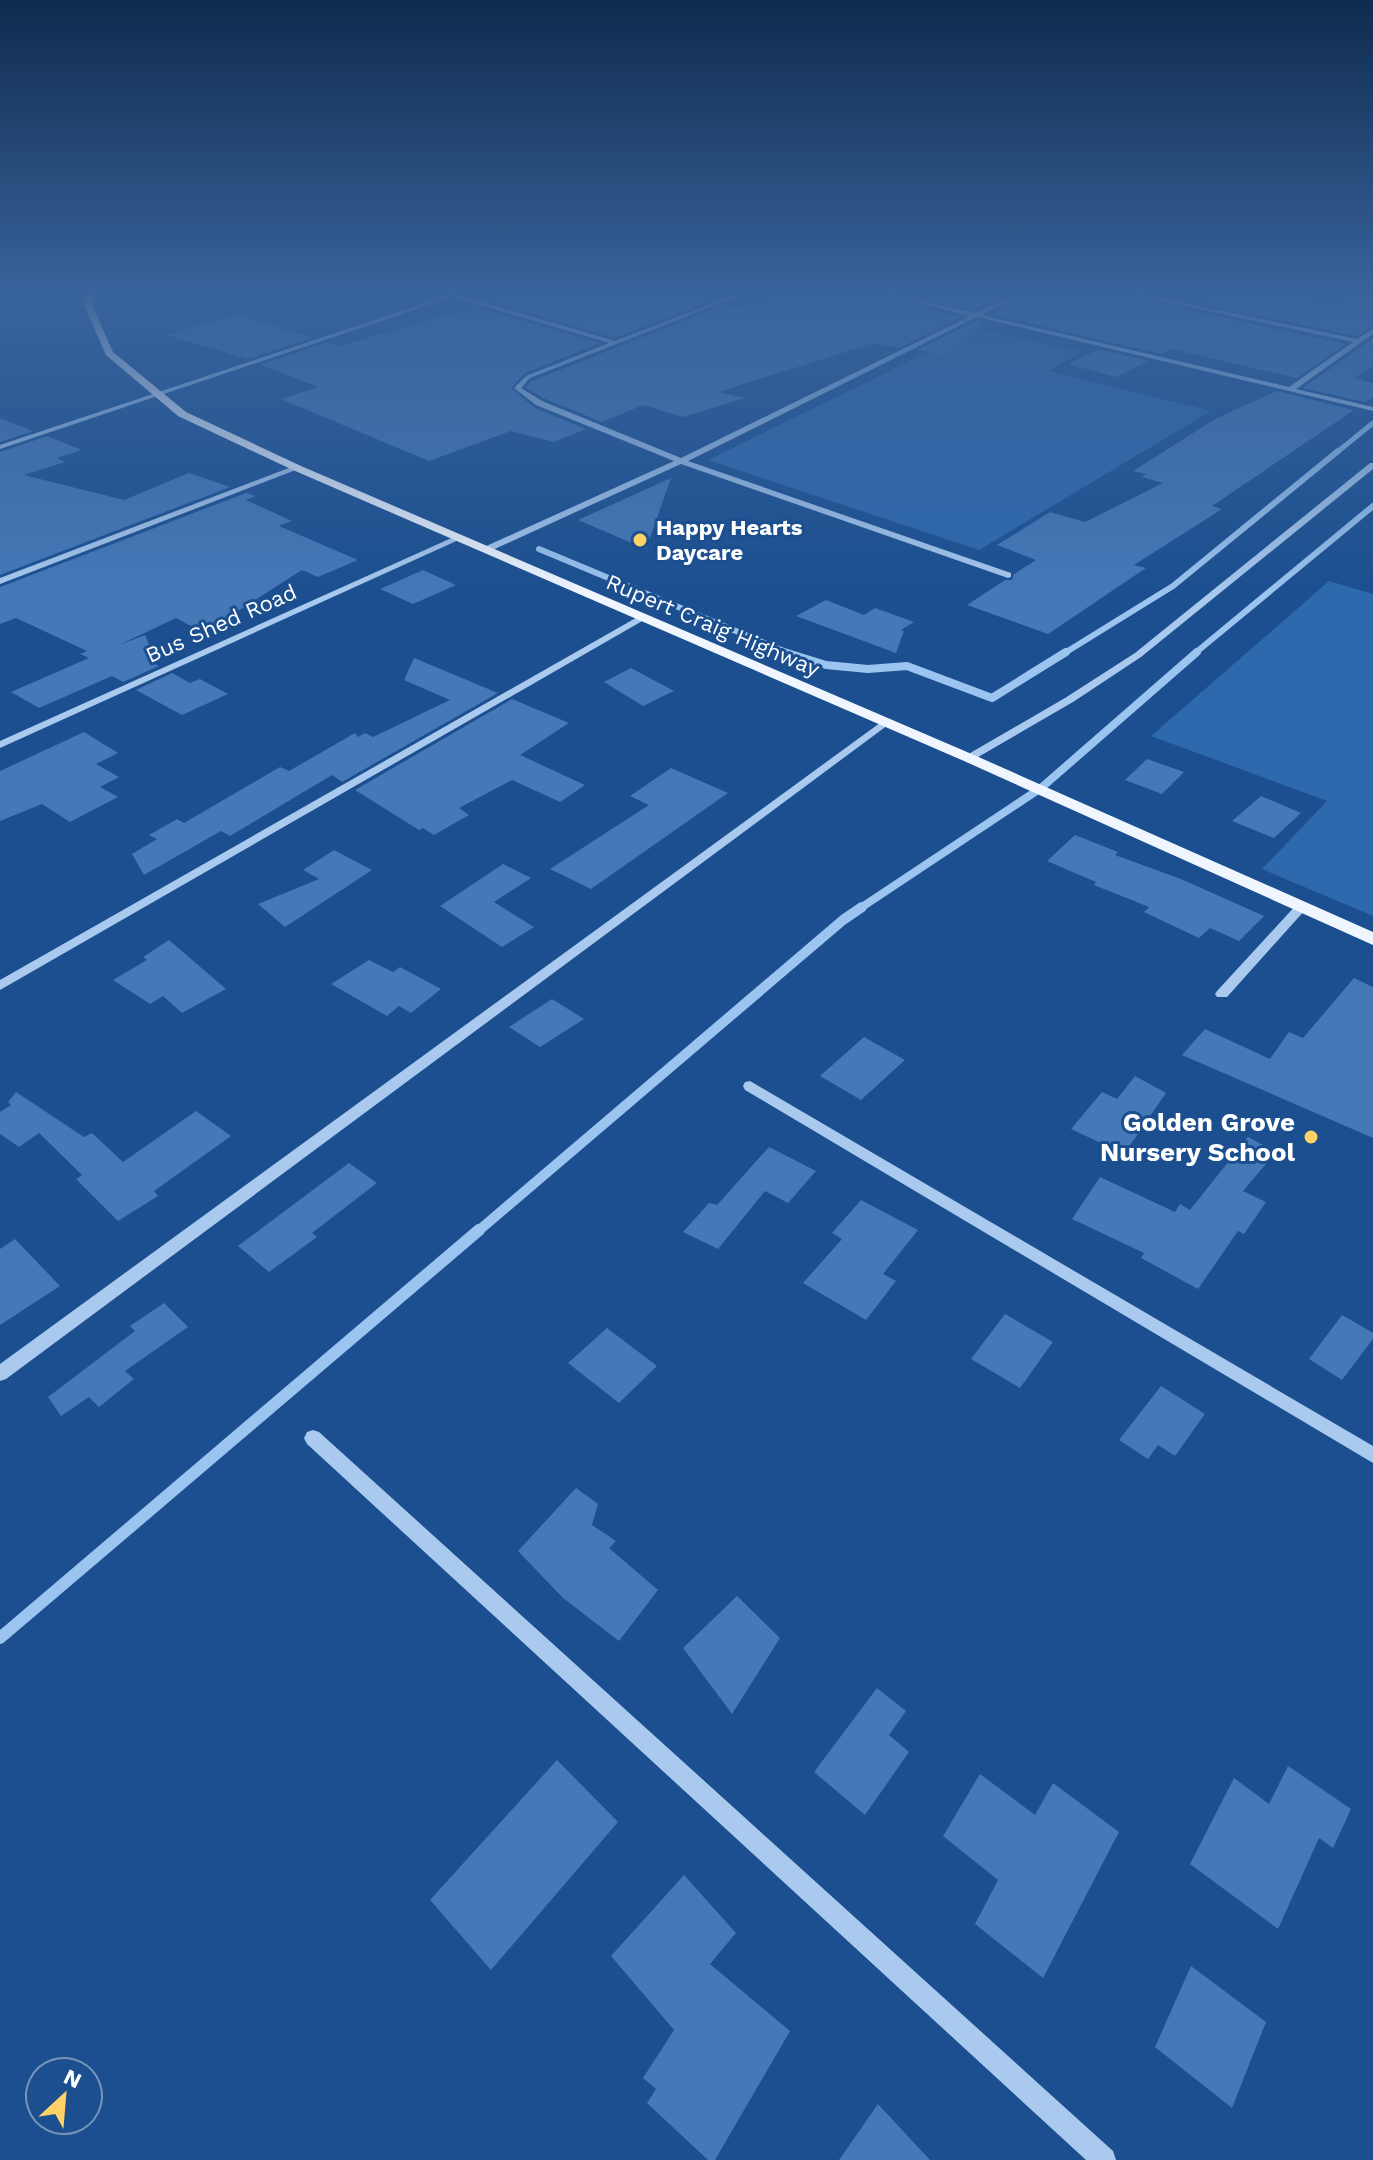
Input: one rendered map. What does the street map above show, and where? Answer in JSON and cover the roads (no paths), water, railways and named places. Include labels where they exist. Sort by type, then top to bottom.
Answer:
[{"type":"main road","name":"Rupert Craig Highway","points":[[160,395],[182,414],[297,468],[969,758],[1373,939]]},
{"type":"street","points":[[0,447],[160,395]]},
{"type":"street","points":[[527,395],[539,403],[681,461],[1008,575]]},
{"type":"street","points":[[485,550],[681,461],[813,395]]},
{"type":"street","points":[[1315,395],[1373,409]]},
{"type":"street","points":[[969,758],[1069,700],[1138,655],[1373,465]]},
{"type":"street","points":[[0,581],[297,468]]},
{"type":"street","name":"Bus Shed Road","points":[[0,745],[459,538]]},
{"type":"street","points":[[0,986],[641,618]]},
{"type":"street","points":[[0,1374],[884,723]]},
{"type":"street","points":[[1222,994],[1302,906]]},
{"type":"street","points":[[750,1086],[1373,1455]]},
{"type":"street","points":[[313,1438],[1104,2160]]},
{"type":"waterway","points":[[1336,453],[1373,423]]},
{"type":"waterway","points":[[1063,654],[1173,586],[1338,451]]},
{"type":"waterway","points":[[1194,654],[1373,506]]},
{"type":"waterway","points":[[539,549],[791,654]]},
{"type":"waterway","points":[[784,652],[826,665],[868,669],[907,666],[992,698],[1066,652]]},
{"type":"waterway","points":[[862,907],[1041,788],[1197,652]]},
{"type":"waterway","points":[[477,1232],[862,907]]},
{"type":"waterway","points":[[0,1638],[479,1230]]},
{"type":"place","name":"Happy Hearts Daycare","points":[[640,540]]},
{"type":"place","name":"Golden Grove Nursery School","points":[[1311,1137]]}]
